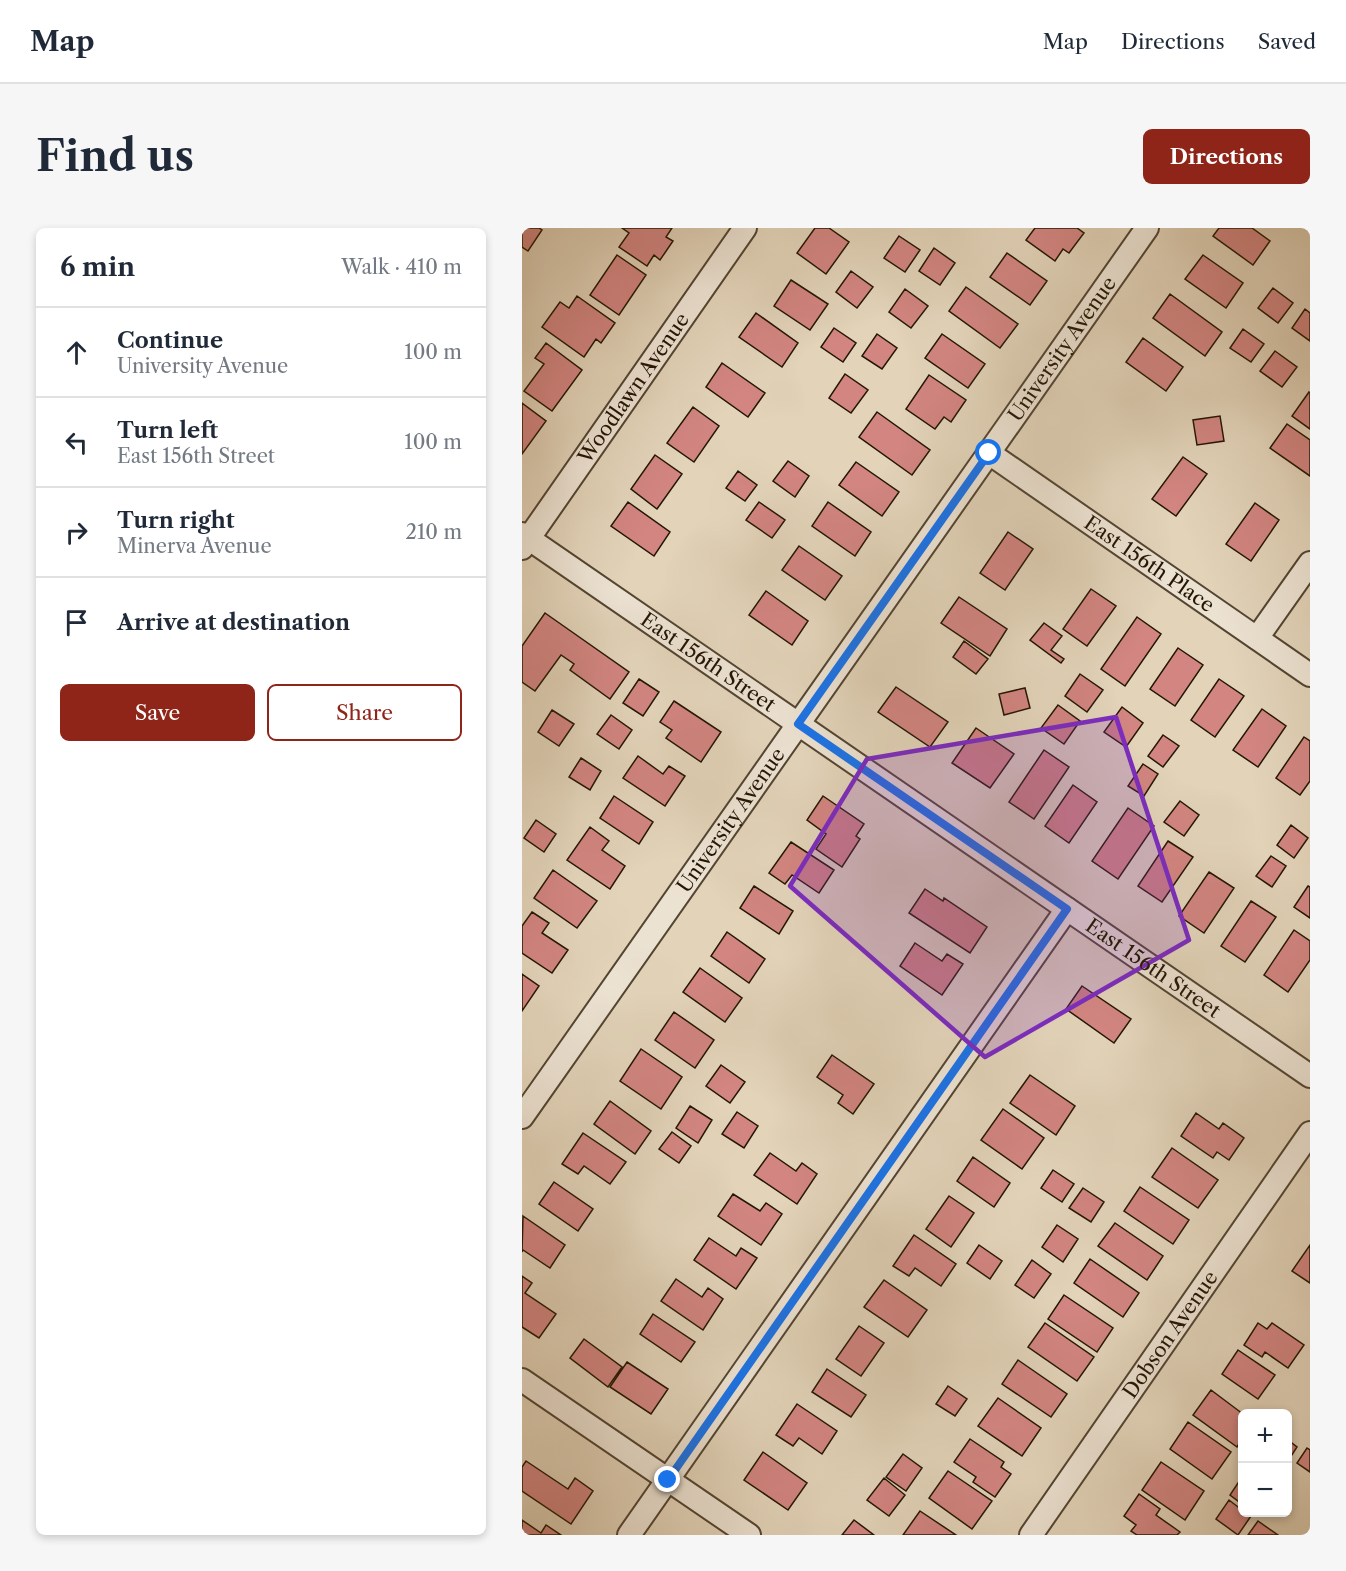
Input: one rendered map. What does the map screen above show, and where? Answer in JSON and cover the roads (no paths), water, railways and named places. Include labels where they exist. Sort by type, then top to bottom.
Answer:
[{"type":"street","name":"Woodlawn Avenue","points":[[524,540],[745,228]]},
{"type":"street","name":"University Avenue","points":[[522,1117],[1147,228]]},
{"type":"street","name":"East 156th Place","points":[[989,453],[1310,675]]},
{"type":"street","name":"East 156th Street","points":[[524,540],[798,724],[1310,1076]]},
{"type":"street","points":[[1257,638],[1310,562]]},
{"type":"street","points":[[629,1535],[1067,909]]},
{"type":"street","name":"Dobson Avenue","points":[[1031,1535],[1310,1133]]},
{"type":"street","points":[[522,1380],[749,1535]]}]
